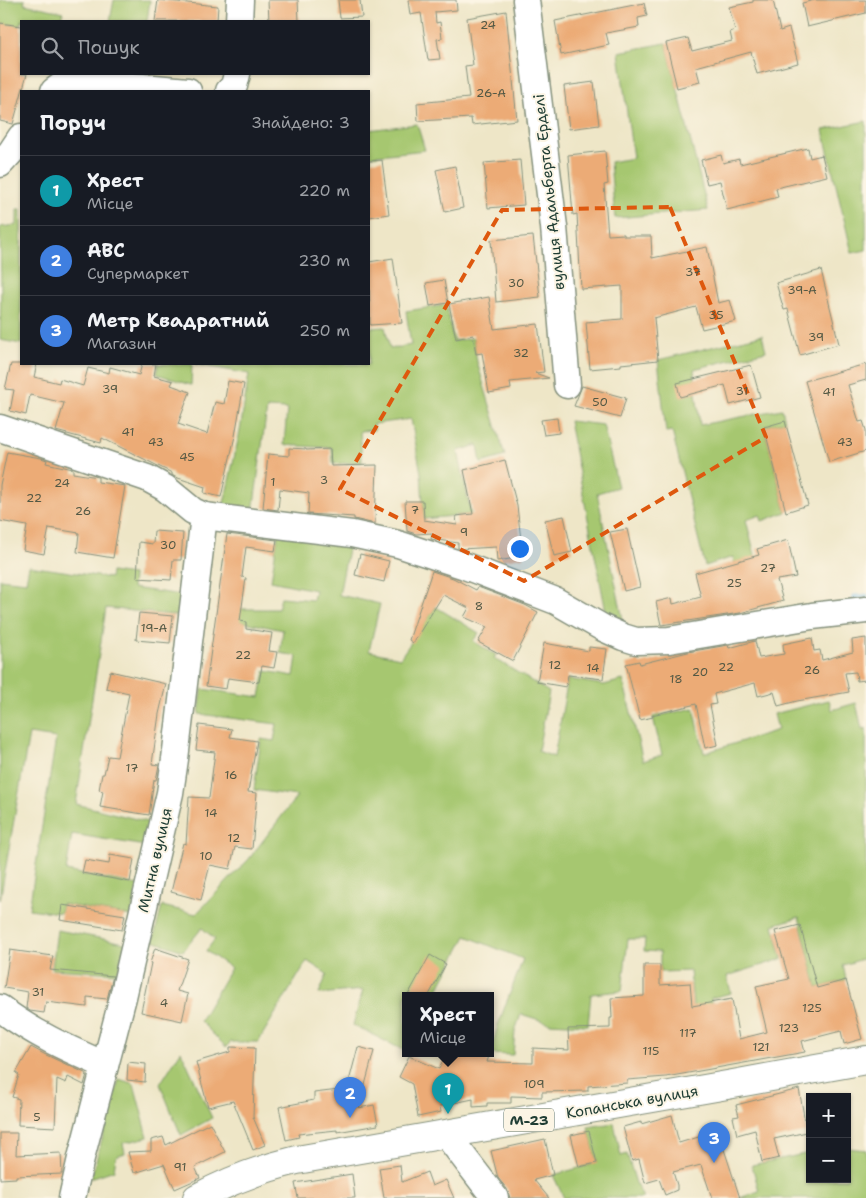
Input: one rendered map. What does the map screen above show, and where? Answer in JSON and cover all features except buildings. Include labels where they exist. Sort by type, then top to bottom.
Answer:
[{"type":"highway","name":"Копанська вулиця","points":[[197,1198],[215,1188],[258,1170],[297,1160],[866,1060]]},
{"type":"street","points":[[239,20],[240,0]]},
{"type":"street","name":"вулиця Адальберта Ерделі","points":[[526,0],[554,227],[567,385]]},
{"type":"street","points":[[230,90],[234,86],[237,75]]},
{"type":"street","points":[[55,90],[65,83],[75,81],[177,90]]},
{"type":"street","points":[[0,164],[20,138]]},
{"type":"street","points":[[0,428],[147,478],[165,488],[193,511],[204,516],[352,534],[398,544],[465,566],[556,601],[603,628],[636,641],[669,640],[812,616],[866,610]]},
{"type":"street","name":"Митна вулиця","points":[[72,1198],[125,988],[170,793],[176,759],[204,516]]},
{"type":"street","points":[[0,1008],[16,1021],[48,1040],[105,1066]]},
{"type":"street","points":[[446,1134],[495,1198]]},
{"type":"highlighted area","points":[[670,207],[766,437],[524,581],[340,489],[502,210]]},
{"type":"green space","points":[[0,0],[25,0],[24,4],[63,12],[61,20],[20,20],[20,26],[0,23]]},
{"type":"green space","points":[[114,0],[150,0],[147,20],[110,20]]},
{"type":"green space","points":[[666,43],[708,210],[615,218],[610,162],[633,158],[619,52]]},
{"type":"green space","points":[[866,121],[866,250],[852,253],[823,130]]},
{"type":"green space","points":[[417,124],[425,150],[370,156],[370,130]]},
{"type":"green space","points":[[17,209],[20,209],[20,344],[0,340],[0,227],[17,225]]},
{"type":"green space","points":[[446,305],[454,341],[473,338],[477,362],[505,456],[481,463],[478,445],[458,451],[471,514],[424,519],[421,473],[411,419],[374,424],[374,430],[360,431],[362,462],[333,464],[332,448],[284,445],[287,409],[267,408],[253,512],[223,508],[240,431],[249,374],[200,365],[370,365],[370,328],[385,327],[390,349],[411,345],[406,311]]},
{"type":"green space","points":[[762,335],[766,351],[694,369],[695,379],[680,396],[696,393],[700,425],[782,409],[785,421],[764,427],[786,512],[762,521],[760,515],[746,520],[757,563],[736,570],[733,557],[705,566],[672,431],[666,432],[658,360]]},
{"type":"green space","points":[[158,365],[192,365],[191,385],[157,374]]},
{"type":"green space","points":[[569,421],[603,425],[618,487],[597,493],[623,620],[606,612]]},
{"type":"green space","points":[[278,534],[349,544],[339,595],[380,604],[369,651],[400,658],[436,607],[479,633],[473,641],[496,655],[494,658],[549,692],[538,751],[554,757],[568,679],[604,685],[623,680],[643,761],[662,755],[653,717],[694,708],[704,753],[778,730],[774,714],[829,700],[832,710],[856,703],[862,729],[866,728],[866,958],[843,965],[846,980],[817,988],[799,917],[773,925],[782,959],[727,976],[731,993],[711,998],[714,1013],[694,1016],[690,971],[660,972],[660,952],[644,951],[645,939],[628,939],[622,991],[591,994],[588,1025],[549,1023],[521,1014],[515,1031],[513,1055],[494,1054],[494,1040],[498,1025],[523,959],[466,936],[437,992],[402,992],[402,1050],[353,1025],[363,990],[319,994],[327,974],[307,961],[258,1042],[231,1042],[226,1047],[200,1021],[231,968],[206,951],[215,939],[202,928],[183,951],[153,941],[162,906],[196,914],[249,859],[297,796],[254,790],[261,739],[274,741],[277,724],[199,714],[202,689],[260,697],[265,671],[294,676],[297,656],[280,653],[283,630],[229,619],[231,609],[278,609],[281,597],[313,600],[315,590],[271,581]]},
{"type":"green space","points":[[29,566],[110,578],[111,572],[133,575],[132,588],[182,595],[181,616],[106,608],[76,804],[152,823],[146,846],[72,834],[66,871],[138,885],[131,916],[62,904],[60,913],[29,909],[56,738],[29,734],[0,900],[0,579],[26,582]]},
{"type":"green space","points":[[57,930],[125,943],[118,973],[52,969]]},
{"type":"green space","points":[[181,1051],[212,1118],[181,1135],[160,1084]]},
{"type":"green space","points":[[119,1079],[134,1084],[148,1137],[123,1143],[125,1153],[116,1156],[114,1170],[91,1178]]},
{"type":"green space","points":[[614,1123],[621,1156],[627,1154],[643,1198],[564,1198],[553,1175],[597,1163],[588,1127]]},
{"type":"green space","points":[[851,1148],[866,1150],[866,1198],[740,1198],[759,1191],[752,1165],[806,1154],[806,1183],[851,1183]]},
{"type":"waterway","points":[[854,597],[866,596]]},
{"type":"place","name":"Хрест","points":[[448,1114]]},
{"type":"place","name":"ABC","points":[[350,1118]]},
{"type":"place","name":"Метр Квадратний","points":[[714,1163]]}]
